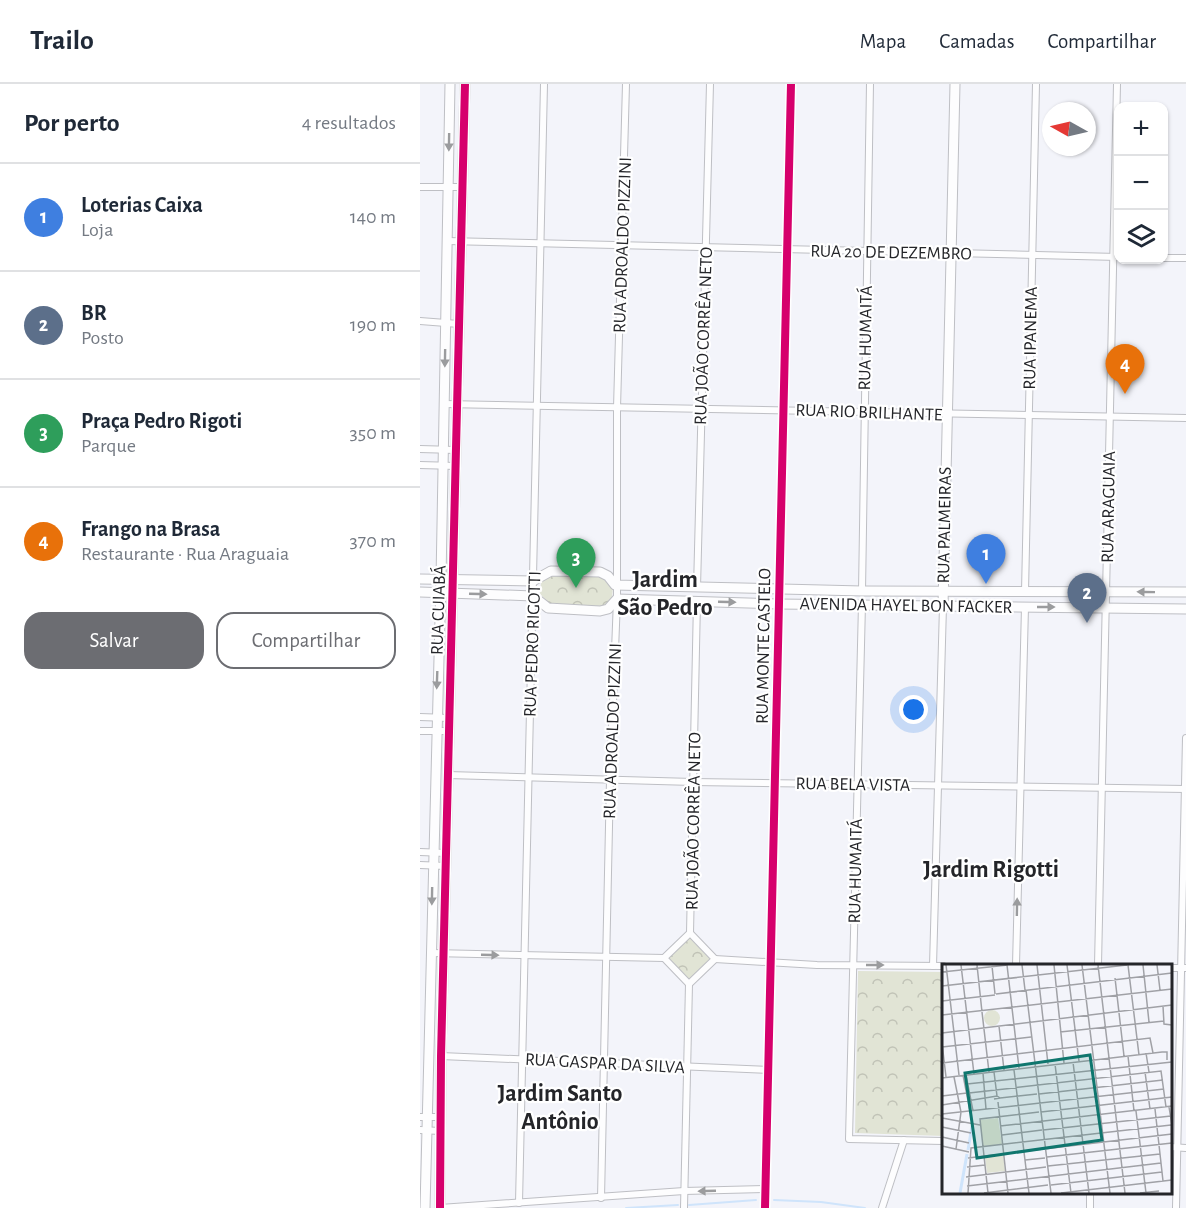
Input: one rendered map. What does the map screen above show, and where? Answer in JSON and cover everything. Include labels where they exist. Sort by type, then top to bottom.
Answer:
[{"type":"street","name":"RUA CUIABÁ","points":[[425,1208],[423,1117],[425,981],[432,953],[450,84]]},
{"type":"street","name":"RUA CUIABÁ","points":[[440,1208],[442,981],[454,593],[455,450],[465,84]]},
{"type":"street","name":"RUA PEDRO RIGOTTI","points":[[519,1203],[544,84]]},
{"type":"street","name":"RUA ADROALDO PIZZINI","points":[[601,1198],[609,780],[617,599],[615,585],[617,408],[626,84]]},
{"type":"street","name":"RUA JOÃO CORRÊA NETO","points":[[697,588],[710,84]]},
{"type":"street","name":"RUA MONTE CASTELO","points":[[765,1208],[791,84]]},
{"type":"street","name":"RUA HUMAITÁ","points":[[862,591],[870,84]]},
{"type":"street","name":"RUA PALMEIRAS","points":[[933,966],[956,84]]},
{"type":"street","name":"RUA IPANEMA","points":[[1025,592],[1036,84]]},
{"type":"street","name":"RUA ARAGUAIA","points":[[1116,210],[1117,84]]},
{"type":"street","points":[[420,187],[461,187]]},
{"type":"street","name":"RUA 20 DE DEZEMBRO","points":[[447,241],[1114,257]]},
{"type":"street","points":[[1168,258],[1186,258]]},
{"type":"street","name":"RUA ARAGUAIA","points":[[1098,964],[1107,607],[1109,417],[1116,264]]},
{"type":"street","points":[[420,321],[459,324]]},
{"type":"street","name":"RUA RIO BRILHANTE","points":[[444,404],[1186,418]]},
{"type":"street","points":[[420,448],[455,450]]},
{"type":"street","points":[[420,465],[456,466]]},
{"type":"street","points":[[442,498],[456,499]]},
{"type":"street","name":"AVENIDA HAYEL BON FACKER","points":[[420,579],[533,581],[550,571],[600,572],[608,576],[615,585],[697,588],[943,592],[1186,592]]},
{"type":"street","name":"AVENIDA HAYEL BON FACKER","points":[[420,592],[533,596],[548,608],[600,611],[608,609],[617,599],[779,604],[862,603],[1186,609]]},
{"type":"street","name":"RUA JOÃO CORRÊA NETO","points":[[690,933],[697,601]]},
{"type":"street","name":"RUA HUMAITÁ","points":[[862,603],[849,1139],[904,1140]]},
{"type":"street","points":[[1016,964],[1025,606]]},
{"type":"street","points":[[420,717],[449,718]]},
{"type":"street","points":[[420,731],[449,731]]},
{"type":"street","points":[[1176,1208],[1184,968],[1186,738]]},
{"type":"street","name":"RUA BELA VISTA","points":[[448,775],[693,782],[1185,789]]},
{"type":"street","points":[[420,852],[446,853]]},
{"type":"street","points":[[420,865],[446,866]]},
{"type":"street","points":[[432,953],[664,958],[690,933],[715,959],[771,963],[942,966]]},
{"type":"street","points":[[664,958],[689,984]]},
{"type":"street","points":[[684,1208],[685,1067],[689,984],[715,959]]},
{"type":"street","points":[[425,981],[442,981]]},
{"type":"street","points":[[425,995],[443,995]]},
{"type":"street","name":"RUA GASPAR DA SILVA","points":[[441,1056],[768,1071]]},
{"type":"street","points":[[423,1117],[440,1117]]},
{"type":"street","points":[[423,1130],[440,1131]]},
{"type":"street","points":[[882,1208],[904,1140],[942,1141]]},
{"type":"street","points":[[1171,1147],[1186,1148]]},
{"type":"street","points":[[440,1208],[684,1191],[766,1189]]},
{"type":"green space","points":[[550,572],[601,575],[613,586],[612,599],[602,607],[552,606],[540,594],[541,582]]},
{"type":"green space","points":[[690,936],[713,960],[690,982],[667,958]]},
{"type":"green space","points":[[858,971],[942,972],[942,1136],[855,1133]]},
{"type":"waterway","points":[[689,1205],[756,1200]]},
{"type":"waterway","points":[[774,1200],[821,1202],[865,1208]]},
{"type":"waterway","points":[[626,1208],[678,1205]]},
{"type":"cycle path","points":[[440,1208],[441,1056],[465,84]]},
{"type":"cycle path","points":[[765,1208],[791,84]]},
{"type":"place","name":"Frango na Brasa","points":[[1125,394]]},
{"type":"place","name":"Loterias Caixa","points":[[986,584]]},
{"type":"place","name":"Praça Pedro Rigoti","points":[[576,588]]},
{"type":"place","name":"BR","points":[[1087,623]]},
{"type":"district","name":"Jardim São Pedro","points":[[665,593]]},
{"type":"district","name":"Jardim Rigotti","points":[[991,869]]},
{"type":"district","name":"Jardim Santo Antônio","points":[[560,1107]]}]
